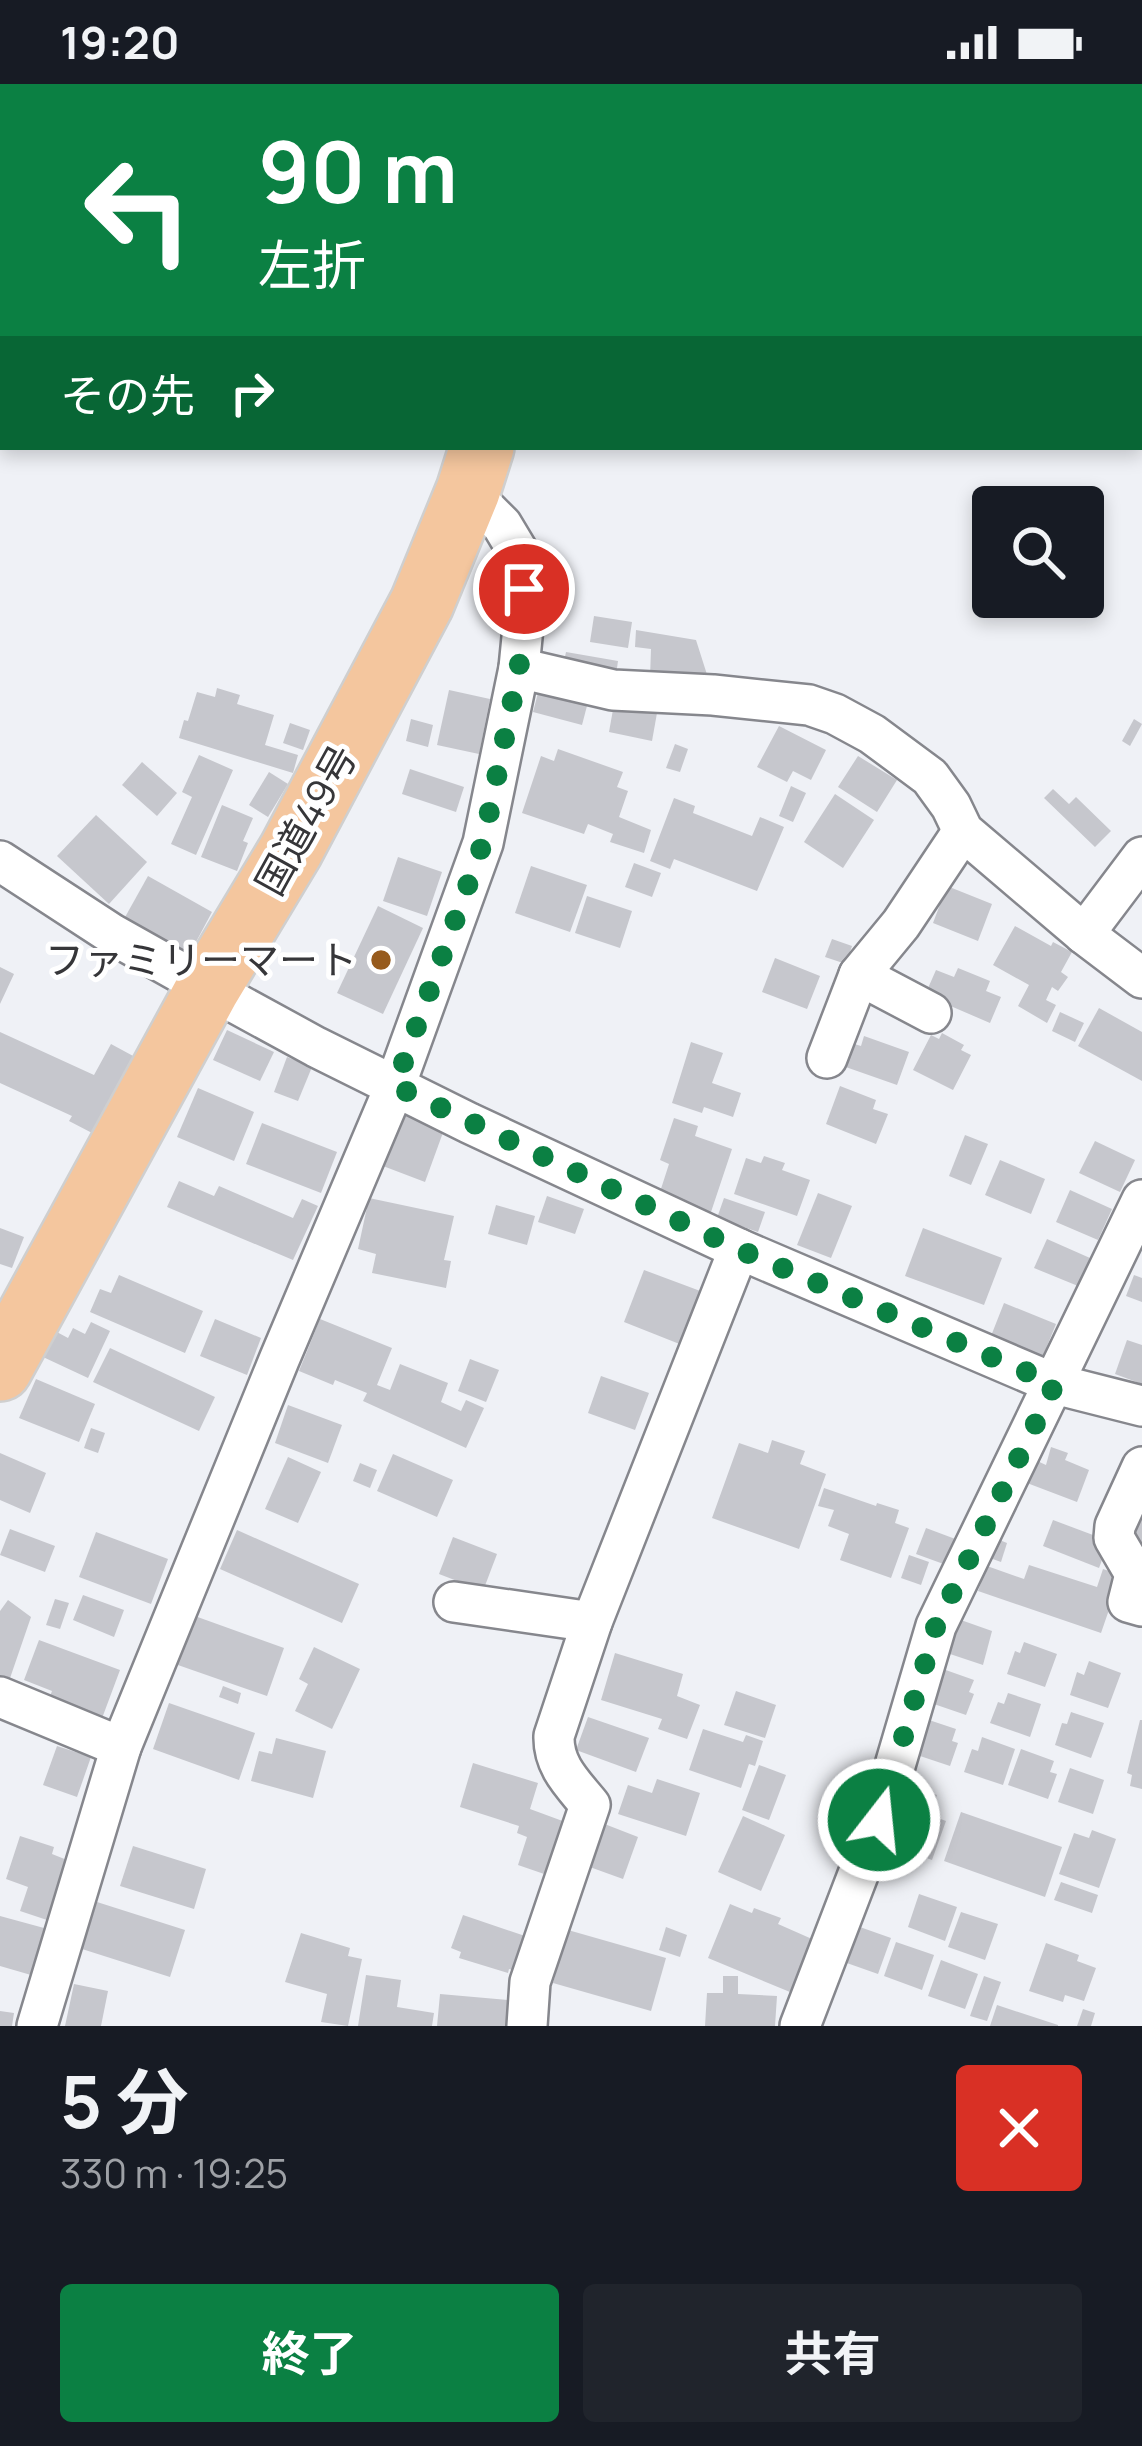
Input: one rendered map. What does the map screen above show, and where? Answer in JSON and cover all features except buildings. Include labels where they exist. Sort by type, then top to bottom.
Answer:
[{"type":"highway","name":"国道49号","points":[[0,1369],[402,642],[475,469]]},
{"type":"street","points":[[37,2026],[121,1747],[395,1086],[483,843],[519,668],[523,560],[475,469]]},
{"type":"street","points":[[519,668],[613,689],[785,702],[835,714],[931,777],[963,831],[1142,978]]},
{"type":"street","points":[[827,1058],[859,976],[963,831]]},
{"type":"street","points":[[1084,934],[1142,857]]},
{"type":"street","points":[[0,862],[112,934],[395,1086],[740,1250],[1055,1384],[1142,1406]]},
{"type":"street","points":[[859,976],[931,1012]]},
{"type":"street","points":[[800,2026],[879,1820],[936,1626],[1142,1200]]},
{"type":"street","points":[[527,2026],[530,1982],[590,1805],[559,1766],[554,1736],[592,1622],[740,1250]]},
{"type":"street","points":[[1142,1467],[1114,1538],[1135,1574],[1128,1602],[1142,1606]]},
{"type":"street","points":[[454,1602],[592,1622]]},
{"type":"street","points":[[0,1697],[121,1747]]},
{"type":"place","name":"ファミリーマート","points":[[381,960]]},
{"type":"route","points":[[524,589],[519,668],[483,843],[395,1086],[740,1250],[1055,1384],[936,1626],[879,1820]]}]
